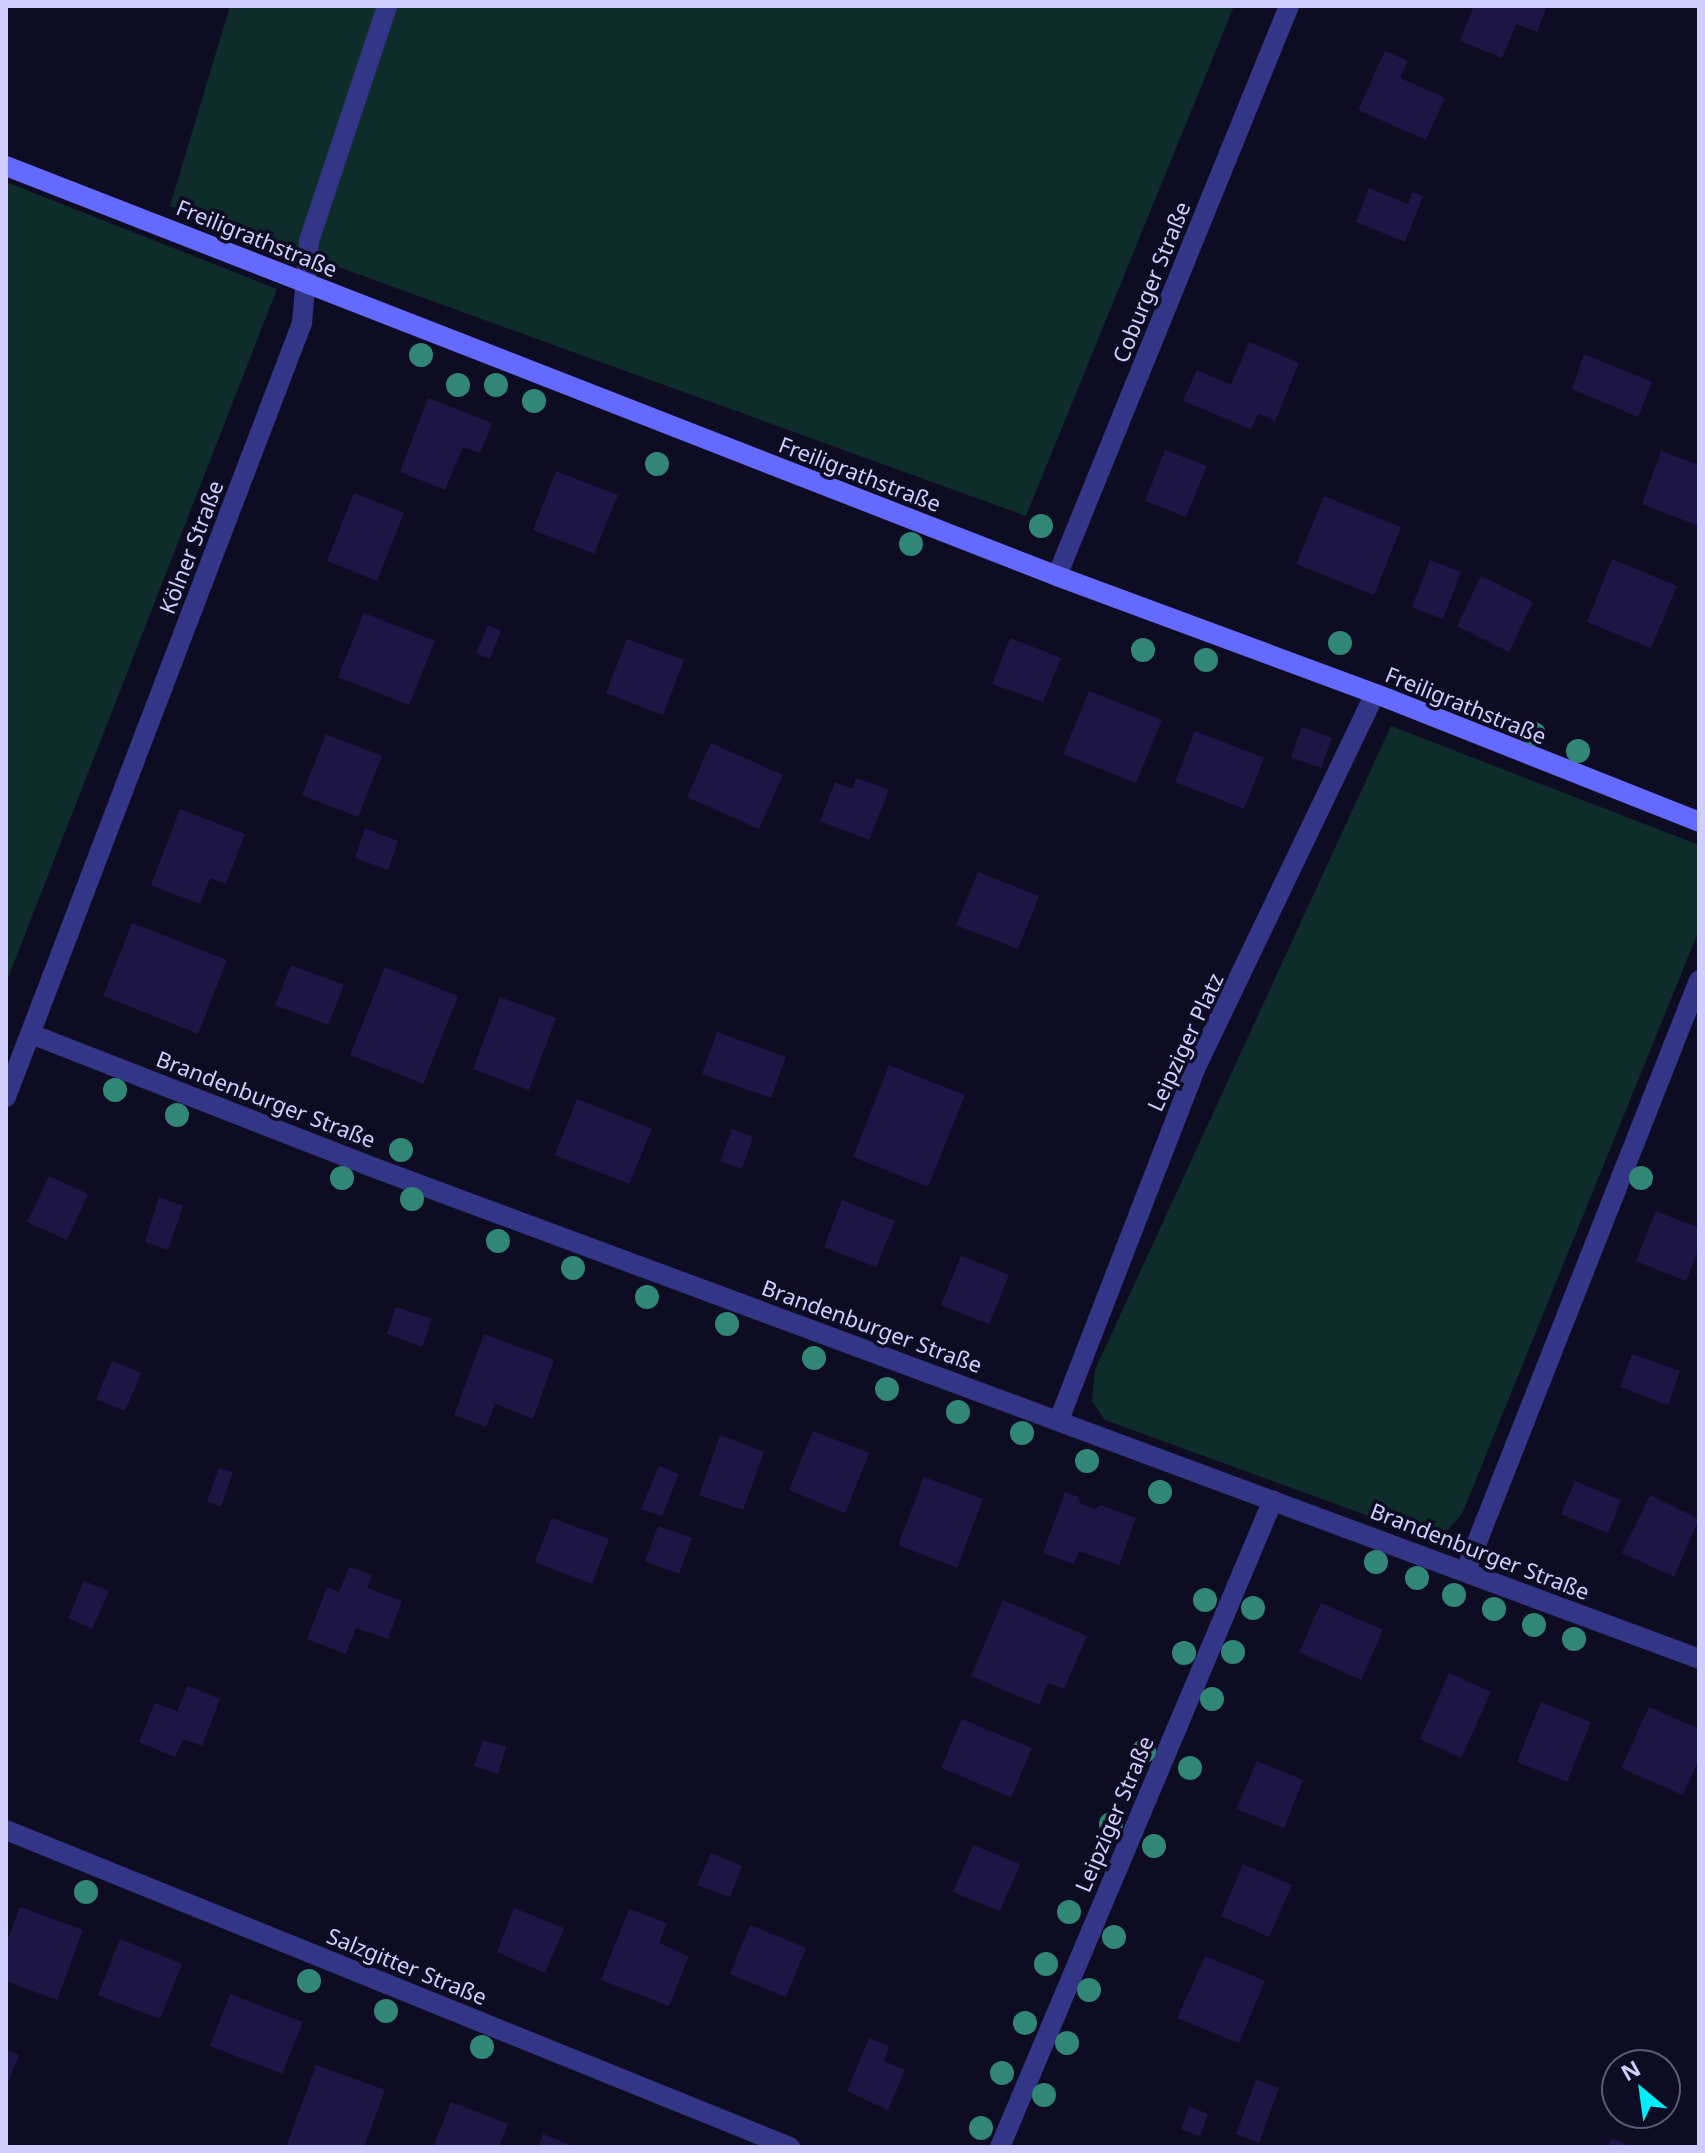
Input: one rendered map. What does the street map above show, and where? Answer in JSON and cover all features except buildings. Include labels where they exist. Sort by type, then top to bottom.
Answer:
[{"type":"street","name":"Kölner Straße","points":[[6,1097],[302,323],[309,241],[387,6]]},
{"type":"street","name":"Coburger Straße","points":[[1057,576],[1289,6]]},
{"type":"street","name":"Freiligrathstraße","points":[[6,166],[1057,576],[1375,694],[1699,822]]},
{"type":"street","name":"Leipziger Platz","points":[[1059,1420],[1197,1065],[1375,694]]},
{"type":"street","points":[[1466,1570],[1699,980]]},
{"type":"street","name":"Brandenburger Straße","points":[[31,1034],[339,1154],[1699,1659]]},
{"type":"street","name":"Leipziger Straße","points":[[1000,2147],[1273,1500]]},
{"type":"street","name":"Salzgitter Straße","points":[[6,1830],[790,2147]]},
{"type":"green space","points":[[230,6],[1234,6],[1026,516],[170,206]]},
{"type":"green space","points":[[6,182],[277,289],[6,983]]},
{"type":"green space","points":[[1391,726],[1699,845],[1699,930],[1462,1514],[1445,1533],[1421,1535],[1105,1420],[1092,1401],[1095,1370]]}]
